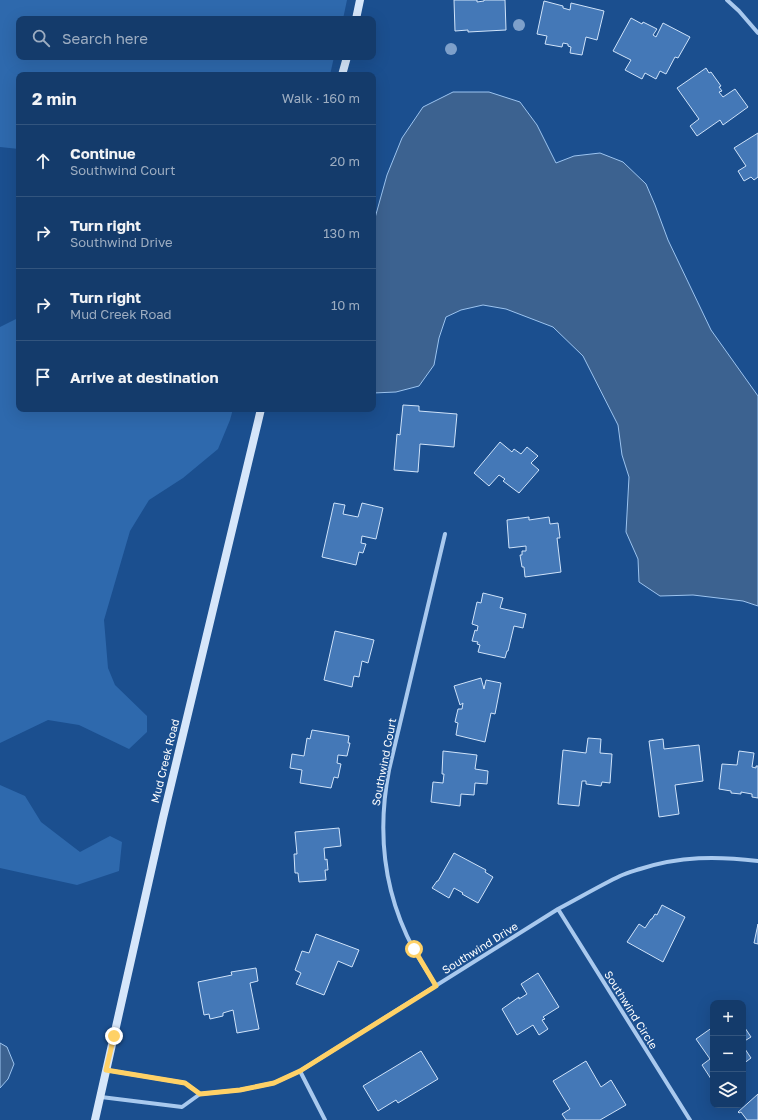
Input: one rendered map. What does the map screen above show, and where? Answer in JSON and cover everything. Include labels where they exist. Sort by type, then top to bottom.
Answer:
[{"type":"street","points":[[357,16],[360,0]]},
{"type":"street","points":[[727,0],[758,32]]},
{"type":"street","points":[[343,72],[346,60]]},
{"type":"street","name":"Mud Creek Road","points":[[95,1120],[163,818],[260,412]]},
{"type":"street","name":"Southwind Court","points":[[436,986],[414,949],[395,905],[385,863],[383,818],[384,798],[389,770],[445,534]]},
{"type":"street","name":"Southwind Drive","points":[[200,1094],[240,1090],[274,1083],[300,1071],[558,910],[591,890],[622,875],[662,862],[696,858],[730,857],[758,861]]},
{"type":"street","name":"Southwind Circle","points":[[558,910],[690,1120]]},
{"type":"street","points":[[100,1096],[182,1107],[200,1094],[185,1083],[106,1070]]},
{"type":"street","points":[[300,1071],[325,1120]]},
{"type":"shaded area","points":[[0,0],[347,0],[344,16],[16,16],[16,60],[333,60],[331,72],[16,72],[16,149],[0,147]]},
{"type":"shaded area","points":[[453,92],[489,92],[520,102],[537,125],[556,163],[574,156],[600,153],[623,162],[646,184],[668,240],[711,330],[758,396],[758,606],[743,601],[693,595],[660,596],[639,582],[638,559],[626,532],[629,477],[622,455],[618,425],[583,356],[553,327],[506,309],[483,305],[461,310],[446,317],[439,338],[434,365],[419,386],[396,392],[376,393],[376,214],[387,175],[402,138],[423,107]]},
{"type":"shaded area","points":[[16,319],[16,412],[232,412],[218,449],[183,478],[149,500],[130,531],[104,620],[108,668],[115,685],[147,716],[147,732],[129,749],[79,725],[48,720],[0,743],[0,327]]},
{"type":"shaded area","points":[[0,785],[25,796],[41,822],[80,852],[110,836],[122,842],[119,871],[77,885],[0,868]]},
{"type":"shaded area","points":[[0,1043],[7,1047],[14,1064],[8,1079],[0,1088]]},
{"type":"building","points":[[454,0],[477,0],[477,2],[484,0],[505,0],[506,30],[468,32],[468,30],[455,31]]},
{"type":"building","points":[[544,1],[563,6],[563,8],[570,10],[571,3],[604,11],[597,40],[586,37],[582,55],[570,53],[571,47],[568,46],[568,44],[563,43],[562,47],[545,44],[547,36],[537,34]]},
{"type":"building","points":[[631,18],[642,24],[643,22],[657,29],[653,35],[656,37],[663,23],[690,37],[678,58],[675,57],[666,74],[660,71],[656,79],[645,73],[642,79],[625,70],[631,60],[613,51]]},
{"type":"building","points":[[706,68],[709,73],[711,72],[721,86],[719,87],[722,91],[719,92],[723,97],[735,89],[748,107],[723,125],[720,120],[697,136],[690,126],[699,119],[677,88]]},
{"type":"building","points":[[758,133],[758,177],[754,180],[751,177],[744,181],[738,171],[746,166],[734,148]]},
{"type":"building","points":[[403,405],[419,406],[419,411],[457,414],[454,447],[420,444],[418,472],[394,470],[397,434],[400,435]]},
{"type":"building","points":[[500,442],[512,452],[514,449],[521,454],[527,447],[538,456],[531,463],[539,470],[519,493],[503,481],[505,479],[499,475],[489,486],[474,473]]},
{"type":"building","points":[[334,503],[345,505],[343,514],[358,517],[362,503],[383,508],[376,539],[362,536],[361,543],[366,544],[363,553],[359,552],[356,565],[322,557]]},
{"type":"building","points":[[529,517],[529,520],[549,517],[550,524],[558,523],[560,538],[557,538],[561,572],[525,577],[524,567],[522,567],[520,555],[522,555],[522,551],[526,551],[526,546],[509,548],[507,520]]},
{"type":"building","points":[[483,593],[503,598],[500,608],[526,614],[523,628],[514,626],[505,658],[478,652],[480,645],[477,644],[478,642],[472,641],[475,630],[477,631],[478,626],[472,624],[477,602],[481,603]]},
{"type":"building","points":[[335,631],[374,640],[368,663],[362,661],[359,677],[354,676],[352,687],[324,680]]},
{"type":"building","points":[[481,678],[484,689],[486,680],[501,683],[495,714],[491,713],[485,742],[456,735],[458,723],[455,722],[458,709],[462,709],[463,703],[460,705],[454,686]]},
{"type":"building","points":[[312,730],[349,736],[348,743],[350,743],[347,756],[338,755],[337,763],[341,764],[338,778],[334,777],[331,788],[300,783],[302,770],[290,768],[292,754],[304,756],[307,738],[310,739]]},
{"type":"building","points":[[588,738],[601,739],[600,753],[612,754],[610,783],[602,782],[601,786],[586,784],[586,781],[582,781],[579,806],[558,804],[563,750],[586,753]]},
{"type":"building","points":[[663,739],[664,749],[699,745],[703,781],[675,785],[679,814],[659,817],[649,741]]},
{"type":"building","points":[[443,751],[477,755],[475,769],[488,771],[487,784],[475,783],[474,795],[461,794],[460,806],[431,802],[433,782],[443,783]]},
{"type":"building","points":[[739,751],[754,753],[752,767],[756,768],[756,766],[758,766],[758,798],[752,797],[752,794],[741,792],[741,794],[731,793],[731,791],[719,789],[722,764],[737,765]]},
{"type":"building","points":[[339,828],[341,846],[324,848],[328,870],[325,870],[326,880],[299,882],[298,873],[295,873],[294,854],[297,854],[295,832]]},
{"type":"building","points":[[454,853],[486,870],[485,872],[493,877],[478,903],[454,888],[449,898],[432,888],[438,881]]},
{"type":"building","points":[[662,905],[685,917],[663,962],[627,942],[639,924],[645,928],[655,914],[657,915]]},
{"type":"building","points":[[758,924],[758,944],[754,943]]},
{"type":"building","points":[[316,934],[359,950],[352,967],[338,961],[324,995],[296,984],[301,973],[295,970],[302,951],[309,953]]},
{"type":"building","points":[[256,968],[258,981],[250,983],[259,1029],[237,1033],[233,1010],[223,1013],[223,1016],[210,1019],[209,1014],[204,1015],[198,982],[232,975],[231,972]]},
{"type":"building","points":[[538,973],[559,1007],[543,1017],[545,1019],[542,1020],[548,1029],[539,1035],[533,1025],[517,1035],[502,1009],[519,997],[519,999],[527,994],[521,984]]},
{"type":"building","points":[[710,1029],[710,1059],[696,1039]]},
{"type":"building","points":[[746,1030],[751,1037],[746,1040]]},
{"type":"building","points":[[746,1050],[751,1058],[746,1062]]},
{"type":"building","points":[[421,1051],[438,1079],[398,1103],[396,1100],[378,1111],[363,1086]]},
{"type":"building","points":[[710,1059],[710,1077],[702,1065]]},
{"type":"building","points":[[586,1061],[601,1087],[611,1080],[626,1105],[600,1120],[566,1120],[562,1114],[570,1109],[553,1081]]},
{"type":"building","points":[[758,1094],[758,1120],[747,1120],[741,1112],[738,1112],[742,1108],[746,1108],[746,1105]]},
{"type":"route","points":[[114,1036],[106,1070],[185,1083],[200,1094],[240,1090],[274,1083],[300,1071],[436,986],[414,949]]}]
